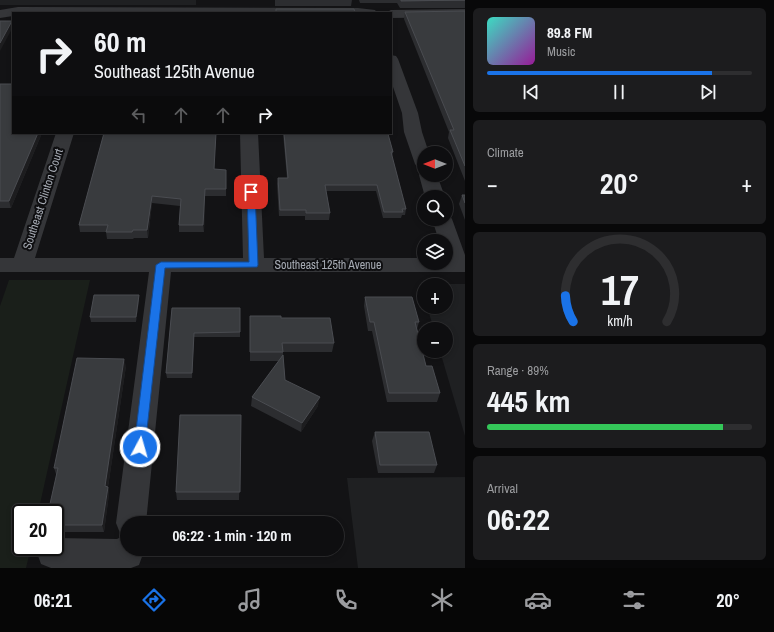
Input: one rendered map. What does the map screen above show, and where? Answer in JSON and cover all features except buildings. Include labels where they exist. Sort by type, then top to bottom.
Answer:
[{"type":"street","points":[[0,14],[18,11],[116,12],[205,6],[246,12]]},
{"type":"street","points":[[392,14],[465,13]]},
{"type":"street","points":[[392,63],[410,113],[418,146]]},
{"type":"street","name":"Southeast Clinton Court","points":[[22,265],[65,134]]},
{"type":"street","points":[[249,134],[254,265]]},
{"type":"street","points":[[445,226],[461,265]]},
{"type":"street","name":"Southeast 125th Avenue","points":[[0,265],[461,265]]},
{"type":"street","points":[[132,516],[161,265]]},
{"type":"street","points":[[64,553],[120,554]]},
{"type":"shaded area","points":[[0,0],[196,0],[196,5],[0,5]]},
{"type":"shaded area","points":[[9,280],[90,280],[40,504],[12,504],[12,556],[29,556],[26,568],[0,568],[0,306]]},
{"type":"shaded area","points":[[453,284],[465,284],[465,436],[442,358],[453,358],[453,322],[432,322],[429,314],[453,314]]},
{"type":"shaded area","points":[[465,477],[465,568],[358,568],[347,478]]},
{"type":"route","points":[[140,447],[161,265],[254,265],[251,192]]}]
